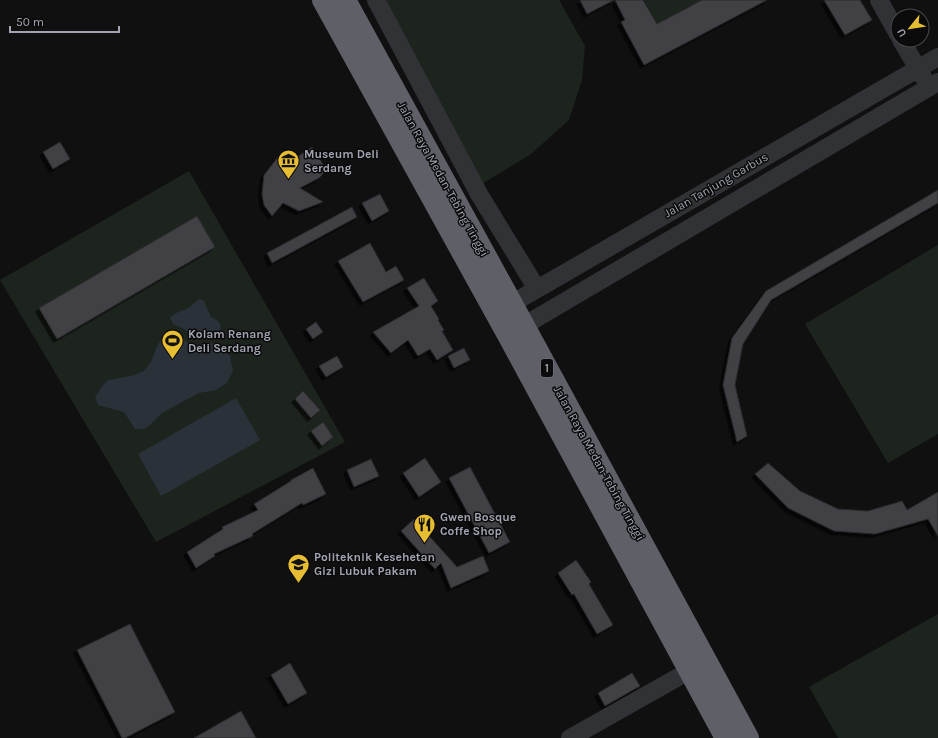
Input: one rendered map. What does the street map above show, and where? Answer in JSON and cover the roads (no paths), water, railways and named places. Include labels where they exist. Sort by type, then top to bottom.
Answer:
[{"type":"highway","name":"Jalan Raya Medan-Tebing Tinggi","points":[[324,0],[504,308]]},
{"type":"highway","name":"Jalan Raya Medan-Tebing Tinggi","points":[[345,0],[689,671],[726,738]]},
{"type":"highway","name":"Jalan Raya Medan-Tebing Tinggi","points":[[516,331],[748,738]]},
{"type":"street","points":[[376,0],[479,194],[537,289]]},
{"type":"street","points":[[879,0],[890,20]]},
{"type":"street","points":[[906,48],[917,68],[934,85]]},
{"type":"street","name":"Jalan Tanjung Garbus","points":[[504,308],[938,57]]},
{"type":"street","name":"Jalan Tanjung Garbus","points":[[516,331],[934,85]]},
{"type":"street","points":[[570,738],[689,671]]},
{"type":"place","name":"Museum Deli Serdang","points":[[289,180]]},
{"type":"place","name":"Kolam Renang Deli Serdang","points":[[173,360]]},
{"type":"place","name":"Gwen Bosque Coffe Shop","points":[[425,544]]},
{"type":"place","name":"Politeknik Kesehetan Gizi Lubuk Pakam","points":[[299,584]]}]
